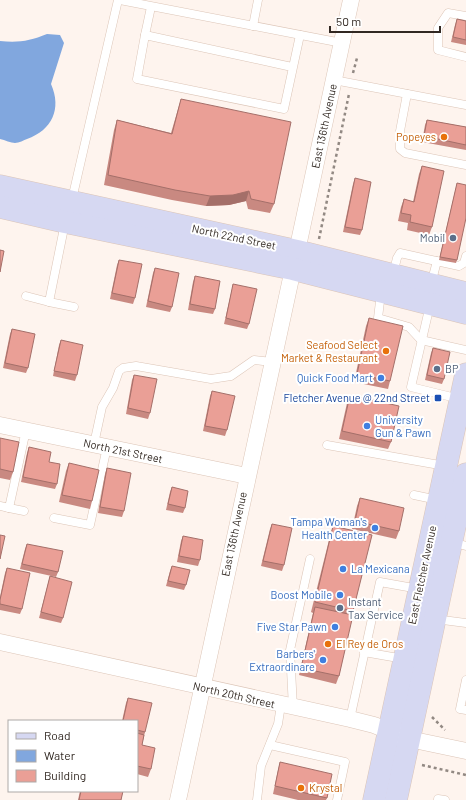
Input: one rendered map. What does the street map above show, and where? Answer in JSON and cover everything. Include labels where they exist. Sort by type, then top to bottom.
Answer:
[{"type":"street","name":"East 136th Avenue","points":[[178,800],[201,687],[351,0]]},
{"type":"street","name":"North 22nd Street","points":[[0,186],[70,201],[430,294],[466,313]]},
{"type":"street","points":[[9,209],[50,208],[70,201]]},
{"type":"street","name":"North 22nd Street","points":[[9,209],[65,222],[295,260]]},
{"type":"street","name":"North 22nd Street","points":[[430,294],[466,293]]},
{"type":"street","name":"East Fletcher Avenue","points":[[396,800],[434,619],[458,544],[461,473],[460,400],[466,374]]},
{"type":"street","name":"North 21st Street","points":[[0,425],[247,476]]},
{"type":"street","name":"East Fletcher Avenue","points":[[374,800],[439,500],[461,473]]},
{"type":"street","name":"North 20th Street","points":[[0,642],[287,707],[350,719],[374,725],[409,739],[466,751]]},
{"type":"lane","points":[[70,201],[73,194],[119,0],[342,43]]},
{"type":"lane","points":[[253,26],[258,0]]},
{"type":"lane","points":[[151,6],[137,78],[284,109],[300,35]]},
{"type":"lane","points":[[466,16],[448,13],[438,28],[438,50],[466,57]]},
{"type":"lane","points":[[145,35],[292,67]]},
{"type":"lane","points":[[334,80],[466,105]]},
{"type":"lane","points":[[407,94],[400,132],[400,149],[405,153],[466,165]]},
{"type":"lane","points":[[49,302],[65,222]]},
{"type":"lane","points":[[466,256],[464,263],[459,266],[400,253],[387,283],[378,318],[409,327],[421,340],[466,350]]},
{"type":"lane","points":[[437,261],[411,386],[460,400]]},
{"type":"lane","points":[[26,296],[74,307]]},
{"type":"lane","points":[[54,518],[90,525],[100,446],[102,407],[113,388],[119,371],[122,368],[136,366],[211,379],[221,379],[231,376],[254,360],[272,362]]},
{"type":"lane","points":[[9,508],[26,430]]},
{"type":"lane","points":[[327,445],[461,473]]},
{"type":"lane","points":[[414,495],[439,500]]},
{"type":"lane","points":[[0,506],[24,511]]},
{"type":"lane","points":[[257,800],[261,766],[278,724],[287,707],[290,650],[310,559]]},
{"type":"lane","points":[[350,719],[380,582],[420,589]]},
{"type":"lane","points":[[434,619],[466,623]]},
{"type":"lane","points":[[364,652],[404,659]]},
{"type":"lane","points":[[466,680],[460,709],[466,710]]},
{"type":"lane","points":[[270,744],[345,762],[337,800]]},
{"type":"lane","points":[[438,800],[445,800]]},
{"type":"path","points":[[319,240],[356,58]]},
{"type":"path","points":[[421,765],[466,775]]},
{"type":"water","points":[[47,34],[60,35],[64,43],[51,84],[55,102],[55,110],[52,118],[43,130],[36,135],[17,143],[0,139],[0,41],[24,41]]},
{"type":"building","points":[[457,19],[466,21],[466,40],[453,37]]},
{"type":"building","points":[[181,99],[291,122],[274,204],[251,199],[249,191],[233,195],[210,196],[108,175],[117,120],[172,134]]},
{"type":"building","name":"Popeyes","points":[[427,120],[466,127],[466,145],[424,136]]},
{"type":"building","points":[[422,166],[444,171],[432,227],[410,222],[411,215],[401,213],[404,199],[414,202]]},
{"type":"building","points":[[355,178],[371,182],[362,230],[345,227]]},
{"type":"building","name":"Mobil","points":[[457,183],[466,185],[466,218],[457,260],[440,257]]},
{"type":"building","points":[[0,250],[4,251],[0,272]]},
{"type":"building","points":[[119,260],[142,264],[135,298],[112,293]]},
{"type":"building","points":[[155,268],[179,273],[172,307],[148,301]]},
{"type":"building","points":[[195,276],[220,281],[215,309],[190,304]]},
{"type":"building","points":[[233,284],[257,289],[249,324],[226,318]]},
{"type":"building","points":[[369,318],[403,326],[390,381],[357,374]]},
{"type":"building","points":[[12,329],[35,334],[28,368],[5,363]]},
{"type":"building","points":[[61,340],[83,345],[77,375],[54,371]]},
{"type":"building","name":"BP","points":[[433,348],[450,352],[444,379],[427,375]]},
{"type":"building","points":[[134,375],[157,379],[150,413],[128,408]]},
{"type":"building","points":[[212,391],[235,396],[227,430],[205,426]]},
{"type":"building","name":"University Gun & Pawn","points":[[350,395],[399,406],[391,442],[342,431]]},
{"type":"building","points":[[0,438],[19,442],[13,472],[0,469]]},
{"type":"building","points":[[29,447],[51,452],[49,462],[60,464],[57,484],[23,477]]},
{"type":"building","points":[[69,463],[99,470],[92,501],[62,495]]},
{"type":"building","points":[[107,468],[131,473],[124,511],[100,507]]},
{"type":"building","points":[[172,487],[188,491],[185,508],[168,504]]},
{"type":"building","points":[[360,498],[404,508],[399,531],[355,521]]},
{"type":"building","points":[[272,524],[292,528],[284,565],[263,561]]},
{"type":"building","points":[[333,526],[372,535],[353,611],[315,602]]},
{"type":"building","points":[[0,535],[5,536],[0,559]]},
{"type":"building","points":[[183,536],[203,540],[200,560],[179,556]]},
{"type":"building","points":[[27,544],[63,551],[58,572],[22,564]]},
{"type":"building","points":[[172,566],[190,570],[186,585],[168,581]]},
{"type":"building","points":[[7,568],[30,573],[22,609],[0,604]]},
{"type":"building","points":[[50,576],[72,582],[63,618],[41,612]]},
{"type":"building","points":[[315,607],[353,615],[339,676],[301,668]]},
{"type":"building","points":[[128,698],[152,703],[145,732],[138,730],[138,720],[123,720]]},
{"type":"building","points":[[138,733],[144,735],[142,745],[155,748],[151,769],[138,766]]},
{"type":"building","name":"Krystal","points":[[280,762],[332,774],[327,798],[275,786]]},
{"type":"building","points":[[81,792],[123,792],[121,800],[79,800]]},
{"type":"place","name":"Popeyes","points":[[444,137]]},
{"type":"place","name":"Mobil","points":[[453,238]]},
{"type":"place","name":"Seafood Select Market & Restaurant","points":[[386,351]]},
{"type":"place","name":"BP","points":[[437,369]]},
{"type":"place","name":"Quick Food Mart","points":[[381,378]]},
{"type":"place","name":"Fletcher Avenue @ 22nd Street","points":[[438,398]]},
{"type":"place","name":"University Gun & Pawn","points":[[367,426]]},
{"type":"place","name":"Tampa Woman's Health Center","points":[[375,528]]},
{"type":"place","name":"La Mexicana","points":[[343,569]]},
{"type":"place","name":"Boost Mobile","points":[[340,595]]},
{"type":"place","name":"Instant Tax Service","points":[[340,608]]},
{"type":"place","name":"Five Star Pawn","points":[[335,627]]},
{"type":"place","name":"El Rey de Oros","points":[[328,644]]},
{"type":"place","name":"Barbers' Extraordinare","points":[[323,660]]},
{"type":"place","name":"Krystal","points":[[301,788]]}]
